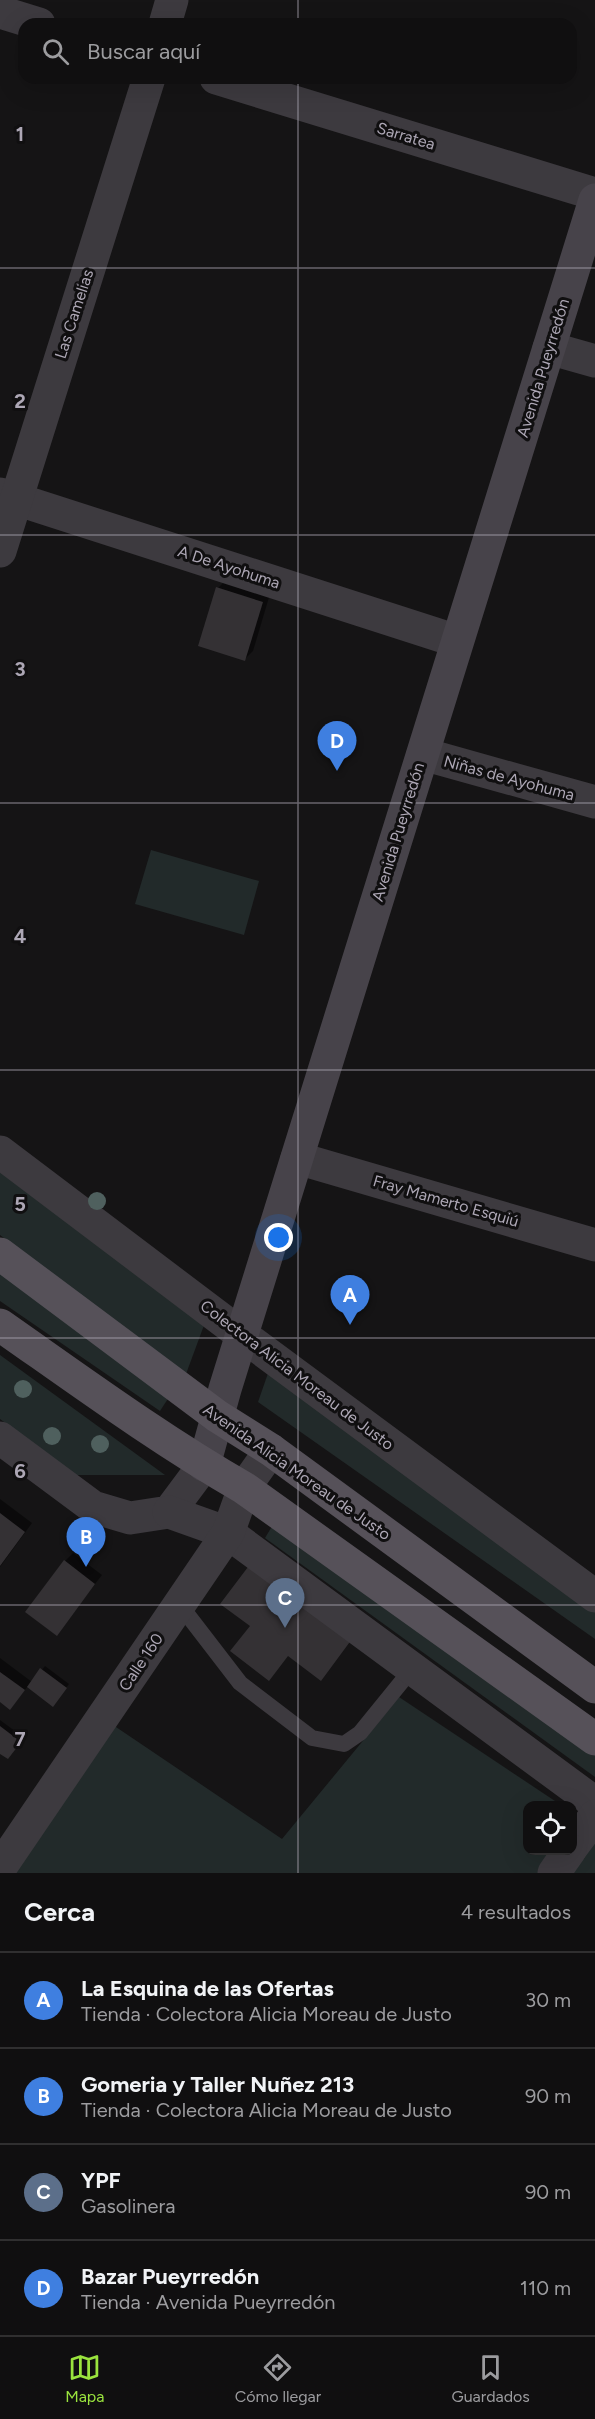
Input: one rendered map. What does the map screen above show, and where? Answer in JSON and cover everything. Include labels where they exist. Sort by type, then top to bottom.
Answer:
[{"type":"main road","name":"Avenida Pueyrredón","points":[[204,1465],[242,1335],[595,200]]},
{"type":"main road","name":"Avenida Alicia Moreau de Justo","points":[[0,1254],[217,1416],[271,1450],[595,1687]]},
{"type":"main road","points":[[0,1325],[204,1465],[244,1488],[595,1739]]},
{"type":"street","points":[[167,18],[172,0]]},
{"type":"street","points":[[0,12],[20,18]]},
{"type":"street","name":"Las Camelias","points":[[0,551],[8,496],[147,84]]},
{"type":"street","name":"Sarratea","points":[[236,84],[595,194]]},
{"type":"street","points":[[549,348],[595,361]]},
{"type":"street","name":"A De Ayohuma","points":[[8,496],[457,641]]},
{"type":"street","name":"Niñas de Ayohuma","points":[[423,754],[595,802]]},
{"type":"street","name":"Colectora Alicia Moreau de Justo","points":[[0,1152],[242,1335],[595,1596]]},
{"type":"street","name":"Fray Mamerto Esquiú","points":[[297,1158],[595,1245]]},
{"type":"street","points":[[0,1438],[93,1507],[130,1518],[169,1512],[228,1533],[595,1803]]},
{"type":"street","name":"Calle 160","points":[[0,1868],[228,1533],[244,1488],[271,1450]]},
{"type":"street","points":[[169,1512],[204,1465]]},
{"type":"street","points":[[577,1841],[595,1816]]},
{"type":"street","points":[[554,1873],[567,1855]]},
{"type":"lane","points":[[180,1605],[240,1683],[312,1738],[344,1744],[360,1733],[412,1668]]},
{"type":"shaded area","points":[[151,850],[259,881],[244,935],[135,904]]},
{"type":"shaded area","points":[[0,1156],[210,1309],[186,1374],[0,1235]]},
{"type":"shaded area","points":[[0,1268],[171,1394],[160,1411],[0,1301]]},
{"type":"shaded area","points":[[0,1355],[165,1475],[76,1475],[0,1419]]},
{"type":"shaded area","points":[[274,1356],[595,1593],[595,1639],[258,1402]]},
{"type":"shaded area","points":[[274,1523],[595,1754],[595,1777],[265,1538]]},
{"type":"shaded area","points":[[399,1697],[555,1801],[523,1801],[523,1855],[577,1855],[577,1817],[595,1829],[595,1873],[6,1873],[113,1725],[282,1839]]},
{"type":"building","points":[[216,587],[263,602],[245,661],[198,646]]},
{"type":"building","points":[[0,1513],[25,1532],[0,1566]]},
{"type":"building","points":[[64,1560],[95,1584],[57,1636],[25,1612]]},
{"type":"building","points":[[251,1563],[352,1639],[321,1681],[288,1656],[269,1681],[230,1651],[250,1626],[220,1604]]},
{"type":"building","points":[[40,1668],[67,1688],[53,1707],[27,1687]]},
{"type":"building","points":[[0,1672],[25,1690],[10,1710],[0,1702]]},
{"type":"building","points":[[0,1726],[21,1742],[8,1759],[0,1754]]},
{"type":"place","name":"Bazar Pueyrredón","points":[[337,771]]},
{"type":"place","name":"La Esquina de las Ofertas","points":[[350,1325]]},
{"type":"place","name":"Gomeria y Taller Nuñez 213","points":[[86,1567]]},
{"type":"place","name":"YPF","points":[[285,1628]]}]
